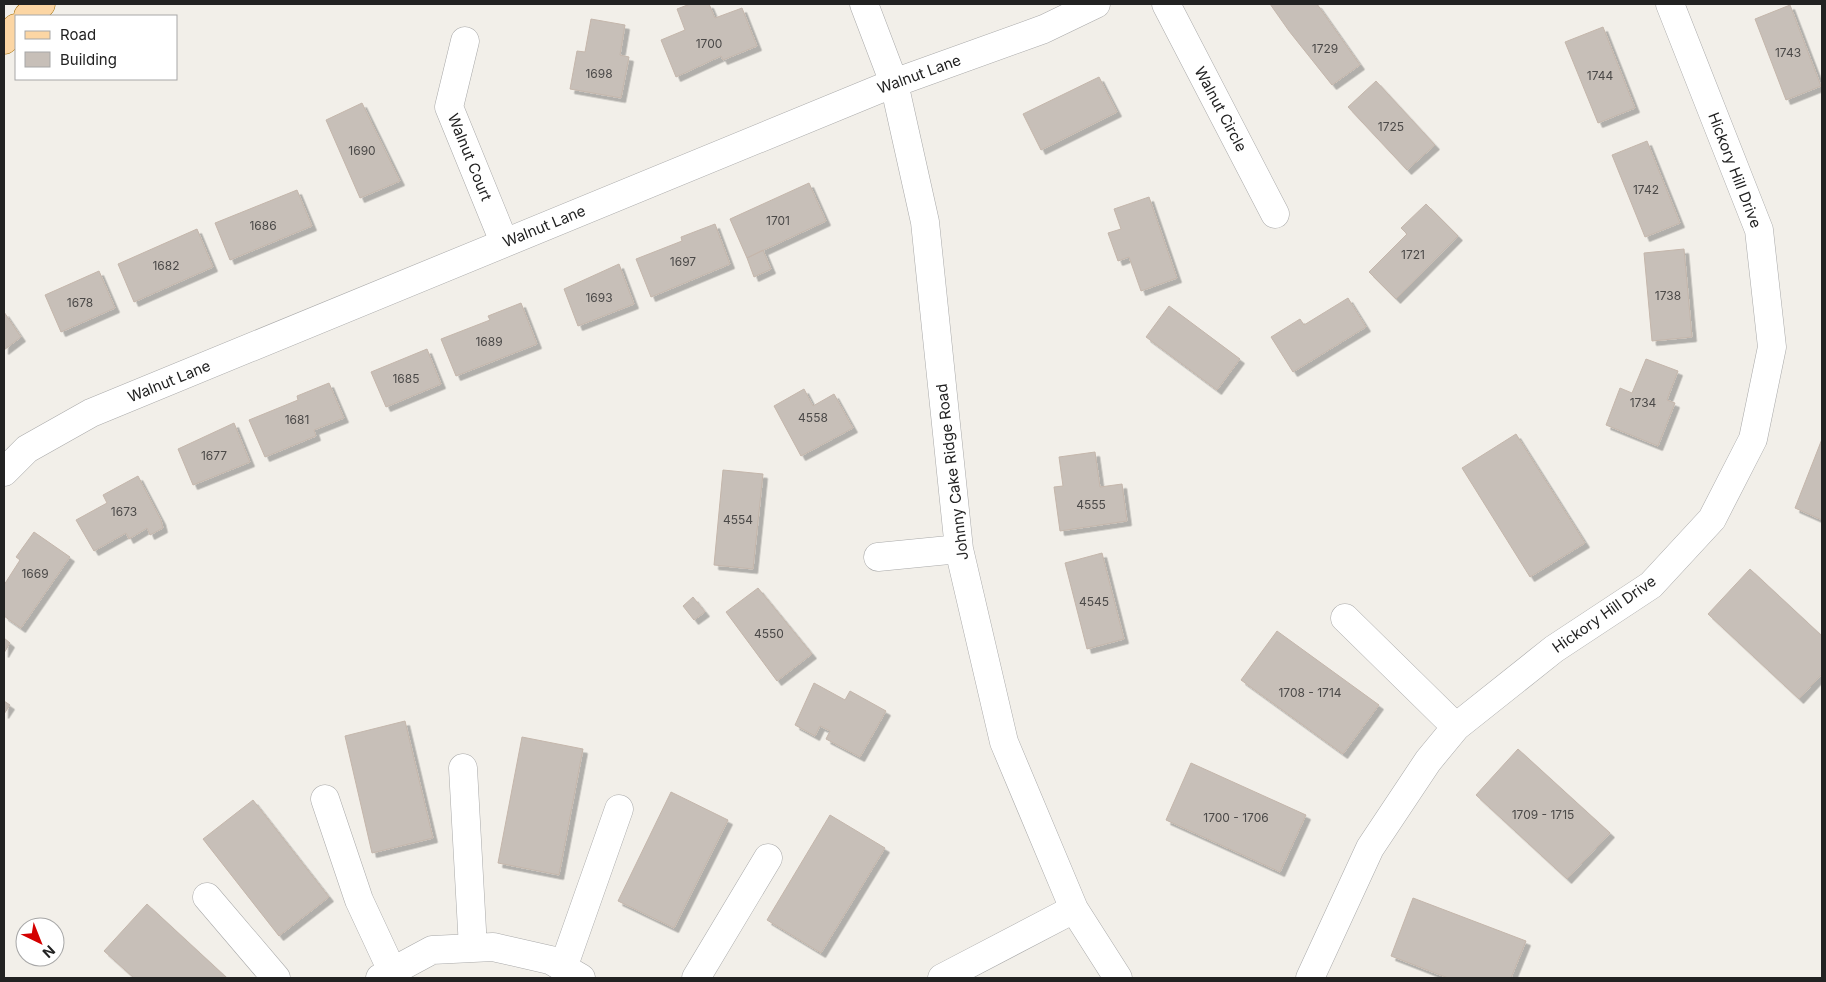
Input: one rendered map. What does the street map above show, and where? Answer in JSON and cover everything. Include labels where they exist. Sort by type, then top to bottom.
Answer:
[{"type":"main road","points":[[29,15],[41,4]]},
{"type":"main road","points":[[4,40],[15,29]]},
{"type":"street","name":"Johnny Cake Ridge Road","points":[[864,4],[894,82],[925,222],[959,549],[1004,742],[1074,909],[1118,978]]},
{"type":"street","name":"Walnut Lane","points":[[4,472],[27,449],[91,413],[894,82],[1044,29],[1096,4]]},
{"type":"street","name":"Walnut Circle","points":[[1166,4],[1275,214]]},
{"type":"street","name":"Hickory Hill Drive","points":[[1310,978],[1370,848],[1428,761],[1456,727],[1554,649],[1651,585],[1712,519],[1753,439],[1772,348],[1759,230],[1670,4]]},
{"type":"street","name":"Walnut Court","points":[[465,41],[449,107],[504,242]]},
{"type":"street","points":[[878,557],[959,549]]},
{"type":"street","points":[[1345,618],[1456,727]]},
{"type":"street","points":[[463,768],[473,948]]},
{"type":"street","points":[[326,799],[358,900],[386,975],[432,950],[493,947],[550,960],[572,973],[619,809]]},
{"type":"street","points":[[696,978],[768,858]]},
{"type":"street","points":[[207,897],[276,978]]},
{"type":"street","points":[[942,978],[1074,909]]},
{"type":"building","points":[[690,4],[709,4],[715,18],[742,8],[757,46],[723,60],[721,56],[676,77],[661,40],[685,30],[677,9]]},
{"type":"building","points":[[1270,4],[1317,4],[1360,65],[1332,85]]},
{"type":"building","points":[[1790,5],[1821,86],[1786,100],[1755,19]]},
{"type":"building","points":[[591,19],[625,25],[620,55],[629,57],[621,98],[570,89],[577,51],[585,52]]},
{"type":"building","points":[[1603,27],[1635,108],[1598,123],[1565,42]]},
{"type":"building","points":[[1099,77],[1117,112],[1041,150],[1023,114]]},
{"type":"building","points":[[1376,81],[1435,145],[1407,170],[1348,107]]},
{"type":"building","points":[[362,103],[400,181],[360,198],[326,120]]},
{"type":"building","points":[[1647,141],[1680,223],[1645,237],[1612,155]]},
{"type":"building","points":[[809,183],[826,221],[747,258],[730,219]]},
{"type":"building","points":[[297,190],[312,226],[230,260],[215,223]]},
{"type":"building","points":[[1149,197],[1177,278],[1141,291],[1129,257],[1118,261],[1108,233],[1121,229],[1114,209]]},
{"type":"building","points":[[1426,204],[1458,236],[1396,299],[1369,272],[1407,234],[1401,228]]},
{"type":"building","points":[[715,224],[730,264],[651,297],[636,259],[682,241],[681,237]]},
{"type":"building","points":[[197,229],[213,267],[134,302],[118,264]]},
{"type":"building","points":[[1684,249],[1692,337],[1652,341],[1644,253]]},
{"type":"building","points":[[763,250],[771,269],[754,277],[747,258]]},
{"type":"building","points":[[619,264],[634,304],[578,326],[564,289]]},
{"type":"building","points":[[99,271],[115,308],[61,332],[45,295]]},
{"type":"building","points":[[1348,298],[1366,327],[1293,372],[1271,337],[1300,319],[1304,325]]},
{"type":"building","points":[[521,303],[537,344],[456,376],[441,339],[490,320],[488,316]]},
{"type":"building","points":[[1169,306],[1240,359],[1217,390],[1146,337]]},
{"type":"building","points":[[4,312],[21,337],[4,350]]},
{"type":"building","points":[[427,349],[441,384],[386,407],[371,372]]},
{"type":"building","points":[[1646,359],[1678,371],[1667,400],[1675,403],[1658,446],[1606,425],[1620,388],[1632,393]]},
{"type":"building","points":[[329,383],[344,418],[314,430],[316,436],[265,457],[249,420],[298,400],[297,396]]},
{"type":"building","points":[[804,389],[813,406],[834,394],[853,428],[801,456],[774,406]]},
{"type":"building","points":[[234,423],[250,462],[193,485],[178,449]]},
{"type":"building","points":[[1516,434],[1585,543],[1530,577],[1462,468]]},
{"type":"building","points":[[1822,439],[1822,520],[1795,508]]},
{"type":"building","points":[[1095,452],[1100,487],[1122,484],[1127,521],[1060,531],[1054,487],[1063,486],[1059,457]]},
{"type":"building","points":[[723,470],[763,474],[753,569],[714,565]]},
{"type":"building","points":[[138,476],[161,520],[163,528],[150,535],[147,528],[129,539],[126,533],[94,551],[76,520],[107,503],[103,495]]},
{"type":"building","points":[[34,532],[70,557],[21,628],[4,616],[4,585],[20,560],[16,557]]},
{"type":"building","points":[[1102,553],[1124,639],[1087,649],[1065,563]]},
{"type":"building","points":[[1750,569],[1822,636],[1822,674],[1799,699],[1708,614]]},
{"type":"building","points":[[758,588],[812,654],[777,681],[726,612]]},
{"type":"building","points":[[693,597],[705,612],[694,620],[683,606]]},
{"type":"building","points":[[1277,631],[1379,705],[1343,754],[1241,680]]},
{"type":"building","points":[[4,638],[10,643],[4,653]]},
{"type":"building","points":[[814,683],[845,700],[850,691],[886,711],[860,757],[826,739],[830,731],[820,726],[815,736],[795,725]]},
{"type":"building","points":[[4,701],[10,705],[4,714]]},
{"type":"building","points":[[405,721],[433,838],[372,853],[345,736]]},
{"type":"building","points":[[522,737],[583,749],[559,875],[498,863]]},
{"type":"building","points":[[1518,749],[1610,833],[1567,879],[1476,795]]},
{"type":"building","points":[[1191,763],[1306,815],[1280,872],[1166,820]]},
{"type":"building","points":[[671,792],[728,820],[674,928],[618,901]]},
{"type":"building","points":[[253,800],[329,897],[279,936],[203,839]]},
{"type":"building","points":[[830,815],[885,848],[821,953],[767,920]]},
{"type":"building","points":[[1413,898],[1526,941],[1511,978],[1448,978],[1391,956]]},
{"type":"building","points":[[147,904],[227,978],[134,978],[104,951]]}]
